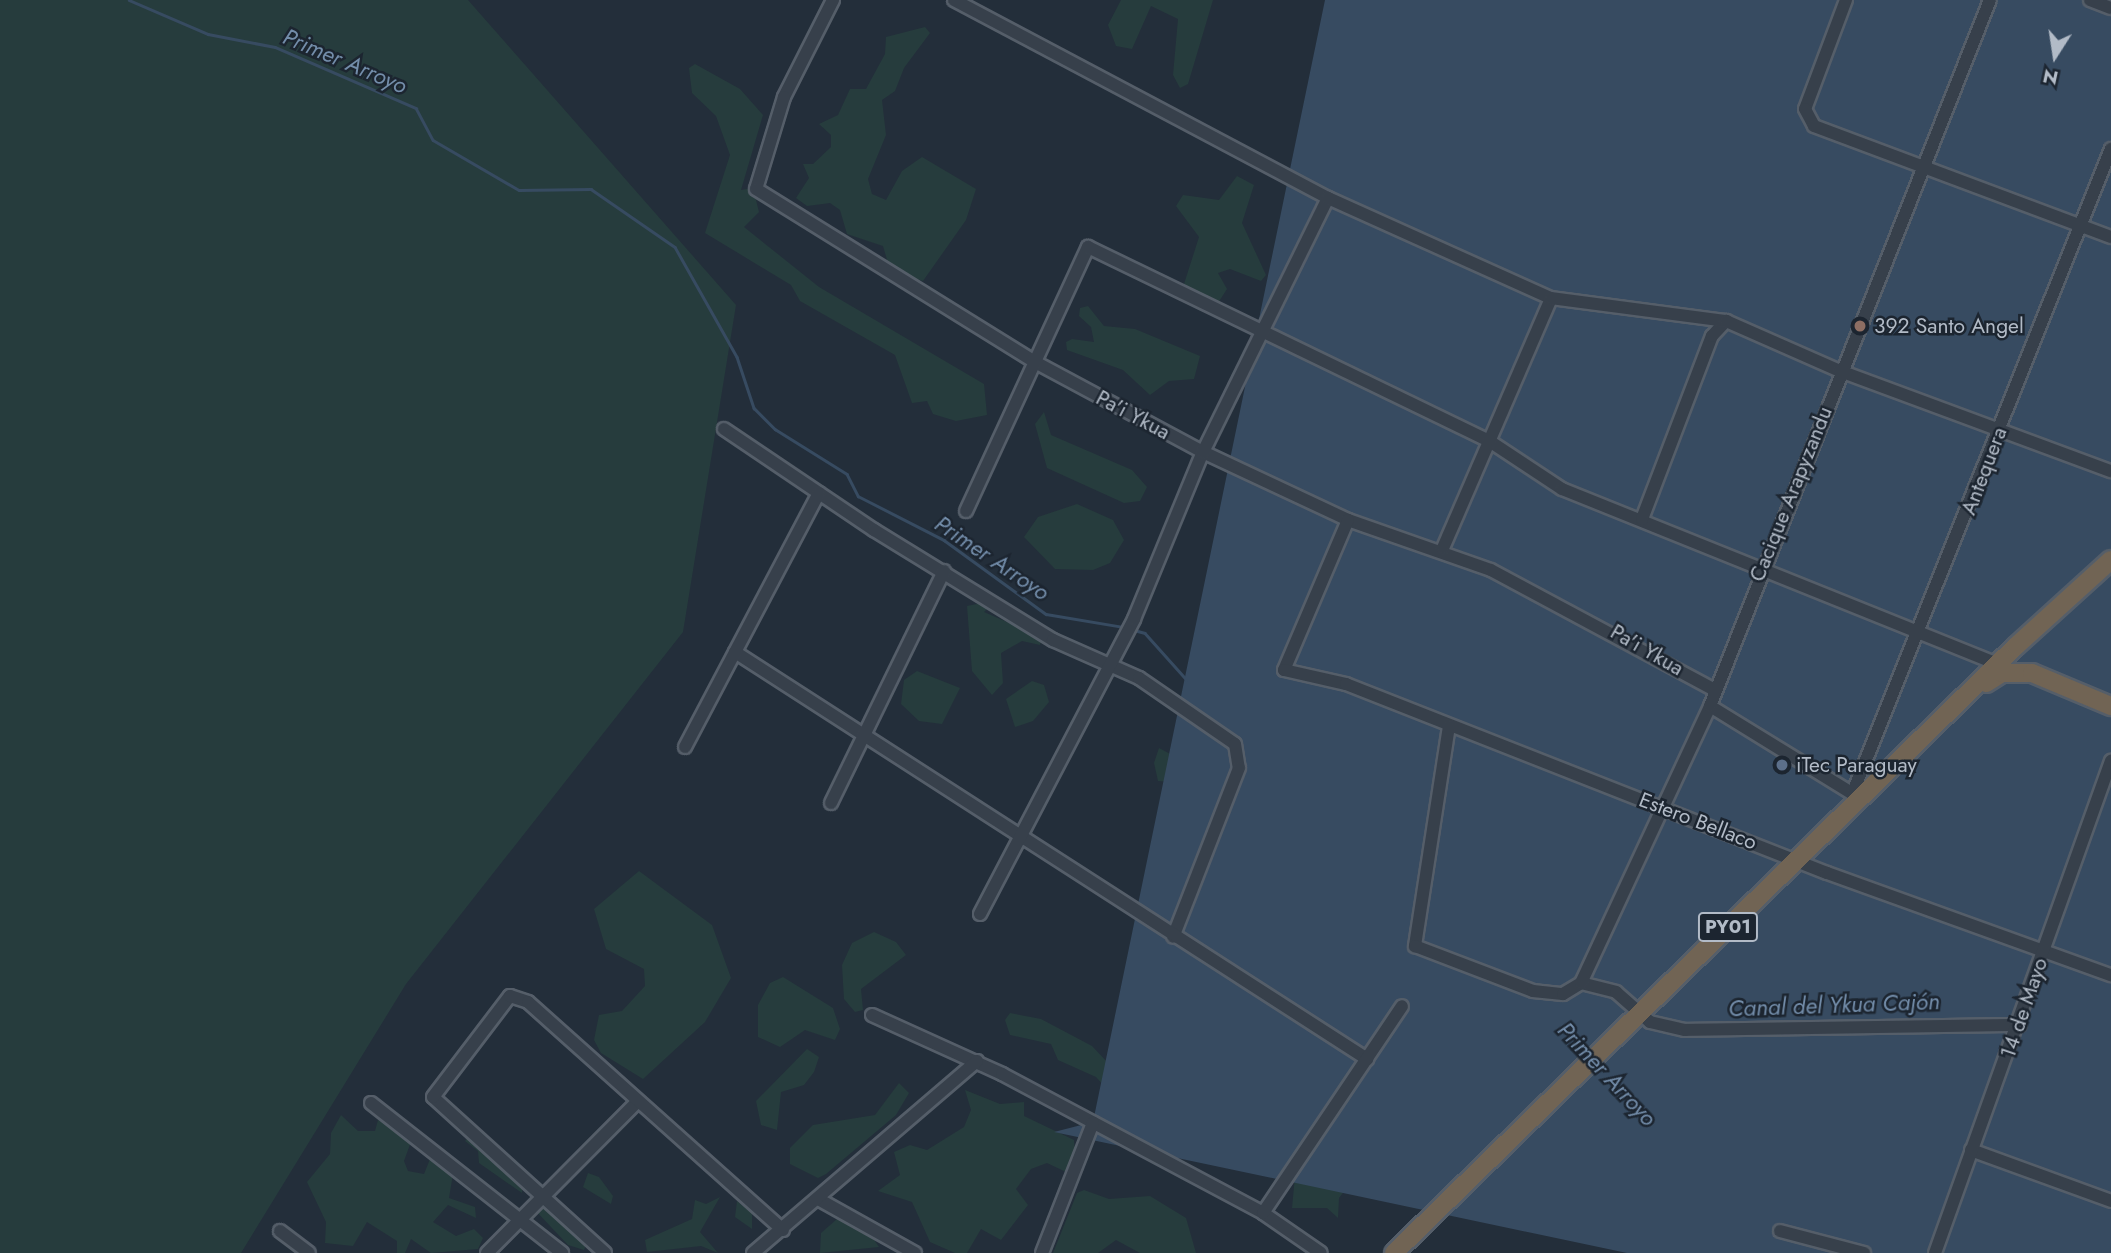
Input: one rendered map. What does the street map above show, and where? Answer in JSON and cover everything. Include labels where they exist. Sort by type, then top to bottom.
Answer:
[{"type":"highway","name":"PY01","points":[[1394,1253],[1798,859],[1857,796],[1929,735],[1997,664],[2105,566]]},
{"type":"highway","points":[[2032,673],[2024,657],[2028,643],[2105,566]]},
{"type":"highway","points":[[1929,735],[2001,673],[2032,673],[2111,706]]},
{"type":"street","name":"Pa'i Ykua","points":[[833,0],[784,97],[756,189],[1037,363],[1203,452],[1348,520],[1443,548],[1625,636],[1715,690]]},
{"type":"street","points":[[954,0],[1328,198],[1551,298],[1727,321],[1840,370],[2002,425],[2111,471]]},
{"type":"street","points":[[1846,0],[1807,118],[1822,132],[1920,164],[2111,237]]},
{"type":"street","name":"Cacique Arapyzandu","points":[[1581,983],[1710,706],[1761,566],[1920,164],[1990,0]]},
{"type":"street","points":[[2090,0],[2111,8]]},
{"type":"street","name":"Antequera","points":[[1857,796],[2111,149]]},
{"type":"street","points":[[980,914],[1129,629],[1203,452],[1328,198]]},
{"type":"street","points":[[966,511],[1037,363],[1034,354],[1088,247],[1263,328],[1491,442],[1562,489],[1761,566],[1997,664]]},
{"type":"street","points":[[1443,548],[1551,298]]},
{"type":"street","points":[[1642,519],[1712,336],[1727,321]]},
{"type":"street","points":[[724,429],[819,493],[1053,640],[1139,678],[1240,754],[1173,937]]},
{"type":"street","points":[[685,747],[819,493]]},
{"type":"street","name":"Estero Bellaco","points":[[1348,520],[1284,670],[1346,684],[1798,859],[2111,975]]},
{"type":"street","points":[[831,803],[944,570]]},
{"type":"street","points":[[735,652],[1022,834],[1173,937],[1367,1059]]},
{"type":"street","points":[[1710,706],[1857,796]]},
{"type":"street","points":[[1449,726],[1415,946],[1533,991],[1563,994],[1581,983],[1616,992],[1650,1022],[1710,1032],[2020,1026]]},
{"type":"street","name":"14 de Mayo","points":[[1935,1253],[1971,1150],[2020,1026],[2044,948],[2111,761]]},
{"type":"street","points":[[605,1253],[433,1097],[510,996],[528,1002],[783,1230]]},
{"type":"street","points":[[1262,1213],[1402,1006]]},
{"type":"street","points":[[872,1015],[977,1061],[1262,1213],[1321,1253]]},
{"type":"street","points":[[753,1253],[977,1061]]},
{"type":"street","points":[[487,1253],[638,1101]]},
{"type":"street","points":[[370,1103],[562,1253]]},
{"type":"street","points":[[1042,1253],[1093,1123]]},
{"type":"street","points":[[1971,1150],[2111,1201]]},
{"type":"street","points":[[818,1199],[915,1253]]},
{"type":"street","points":[[280,1231],[309,1253]]},
{"type":"street","points":[[1780,1231],[1864,1253]]},
{"type":"green space","points":[[0,0],[468,0],[736,305],[683,632],[406,984],[241,1253],[0,1253]]},
{"type":"green space","points":[[1121,0],[1213,0],[1188,84],[1180,88],[1173,75],[1178,19],[1151,6],[1132,49],[1116,46],[1108,25]]},
{"type":"green space","points":[[925,27],[930,33],[904,68],[895,91],[882,100],[886,135],[868,179],[872,194],[886,200],[902,171],[922,157],[976,189],[966,220],[923,281],[890,270],[883,246],[847,234],[840,210],[830,203],[807,206],[796,198],[809,178],[803,164],[813,164],[831,147],[831,135],[819,124],[838,115],[850,89],[866,89],[885,54],[886,37]]},
{"type":"green space","points":[[695,64],[740,89],[763,115],[741,190],[753,188],[759,212],[744,227],[819,287],[984,384],[987,415],[956,421],[933,414],[927,401],[912,403],[895,355],[800,301],[791,285],[705,233],[730,155],[716,116],[692,93],[689,68]]},
{"type":"green space","points":[[1237,176],[1254,185],[1242,223],[1266,275],[1261,281],[1230,269],[1218,273],[1227,289],[1218,303],[1184,284],[1199,237],[1176,206],[1183,195],[1219,200]]},
{"type":"green space","points":[[1088,306],[1104,326],[1135,329],[1200,356],[1194,379],[1169,381],[1150,395],[1123,370],[1067,350],[1066,342],[1072,339],[1094,342],[1091,327],[1079,316],[1080,308]]},
{"type":"green space","points":[[1044,412],[1051,435],[1132,470],[1147,487],[1140,501],[1124,503],[1047,468],[1035,424]]},
{"type":"green space","points":[[1077,504],[1113,520],[1124,540],[1110,563],[1093,570],[1055,569],[1024,537],[1038,517]]},
{"type":"green space","points":[[982,603],[989,607],[984,612],[1042,637],[1040,645],[1022,641],[1001,653],[1003,683],[992,695],[972,671],[967,606]]},
{"type":"green space","points":[[917,671],[960,688],[942,724],[919,721],[901,704],[904,680]]},
{"type":"green space","points":[[1032,681],[1044,685],[1049,702],[1033,721],[1015,727],[1006,699]]},
{"type":"green space","points":[[1159,748],[1174,756],[1183,783],[1158,781],[1154,763]]},
{"type":"green space","points":[[639,871],[712,925],[731,978],[705,1022],[643,1079],[601,1053],[594,1040],[599,1015],[622,1011],[645,986],[644,969],[606,949],[594,909]]},
{"type":"green space","points":[[874,932],[896,942],[906,955],[861,989],[863,1010],[855,1012],[844,999],[842,965],[852,943]]},
{"type":"green space","points":[[783,977],[833,1008],[840,1029],[835,1040],[805,1030],[780,1047],[758,1037],[758,1005],[770,983]]},
{"type":"green space","points":[[1010,1013],[1041,1019],[1092,1046],[1109,1064],[1113,1096],[1096,1077],[1058,1060],[1051,1044],[1010,1035],[1005,1020]]},
{"type":"green space","points":[[807,1049],[819,1057],[814,1072],[804,1085],[781,1092],[777,1130],[761,1125],[756,1101]]},
{"type":"green space","points":[[899,1083],[909,1093],[896,1115],[826,1174],[818,1178],[790,1164],[790,1148],[813,1125],[875,1115]]},
{"type":"green space","points":[[965,1090],[1000,1104],[1024,1102],[1024,1116],[1074,1140],[1075,1153],[1066,1172],[1047,1163],[1031,1169],[1016,1189],[1028,1205],[1001,1240],[981,1229],[967,1253],[955,1253],[930,1242],[912,1202],[878,1191],[900,1175],[894,1152],[910,1145],[927,1150],[964,1127],[971,1110]]},
{"type":"green space","points":[[341,1115],[358,1131],[375,1131],[378,1120],[412,1139],[404,1161],[408,1171],[424,1174],[430,1159],[453,1174],[449,1198],[475,1207],[476,1218],[448,1205],[433,1222],[456,1236],[474,1229],[483,1238],[478,1249],[431,1253],[411,1239],[405,1253],[397,1253],[397,1241],[367,1222],[353,1246],[325,1243],[326,1222],[307,1182],[330,1154],[331,1133]]},
{"type":"green space","points":[[476,1128],[493,1140],[523,1182],[522,1193],[479,1163],[478,1151],[465,1141]]},
{"type":"green space","points":[[588,1173],[599,1177],[613,1196],[611,1204],[583,1187]]},
{"type":"green space","points":[[1295,1176],[1349,1185],[1339,1198],[1338,1218],[1327,1208],[1292,1208]]},
{"type":"green space","points":[[1084,1190],[1109,1199],[1150,1196],[1186,1218],[1196,1253],[1140,1253],[1116,1240],[1098,1253],[1053,1253],[1077,1193]]},
{"type":"green space","points":[[720,1197],[700,1232],[718,1253],[701,1246],[647,1252],[645,1240],[692,1219],[695,1200],[706,1204]]},
{"type":"green space","points":[[544,1201],[587,1243],[584,1250],[568,1245],[534,1209]]},
{"type":"green space","points":[[737,1201],[752,1213],[752,1229],[735,1217]]},
{"type":"green space","points":[[837,1219],[870,1234],[879,1247],[820,1253],[821,1233]]},
{"type":"water","name":"Canal del Ykua Cajón","points":[[1325,0],[2111,0],[2111,1253],[1627,1253],[1054,1132],[1093,1122]]},
{"type":"waterway","name":"Primer Arroyo","points":[[129,0],[208,34],[275,47],[416,108],[433,140],[519,190],[591,189],[675,247],[737,357],[754,408],[775,429],[847,474],[858,496],[944,540],[1046,614],[1124,627]]},
{"type":"waterway","name":"Primer Arroyo","points":[[1134,630],[1145,633],[1186,679]]},
{"type":"place","name":"392 Santo Angel","points":[[1860,326]]},
{"type":"place","name":"iTec Paraguay","points":[[1782,765]]}]
